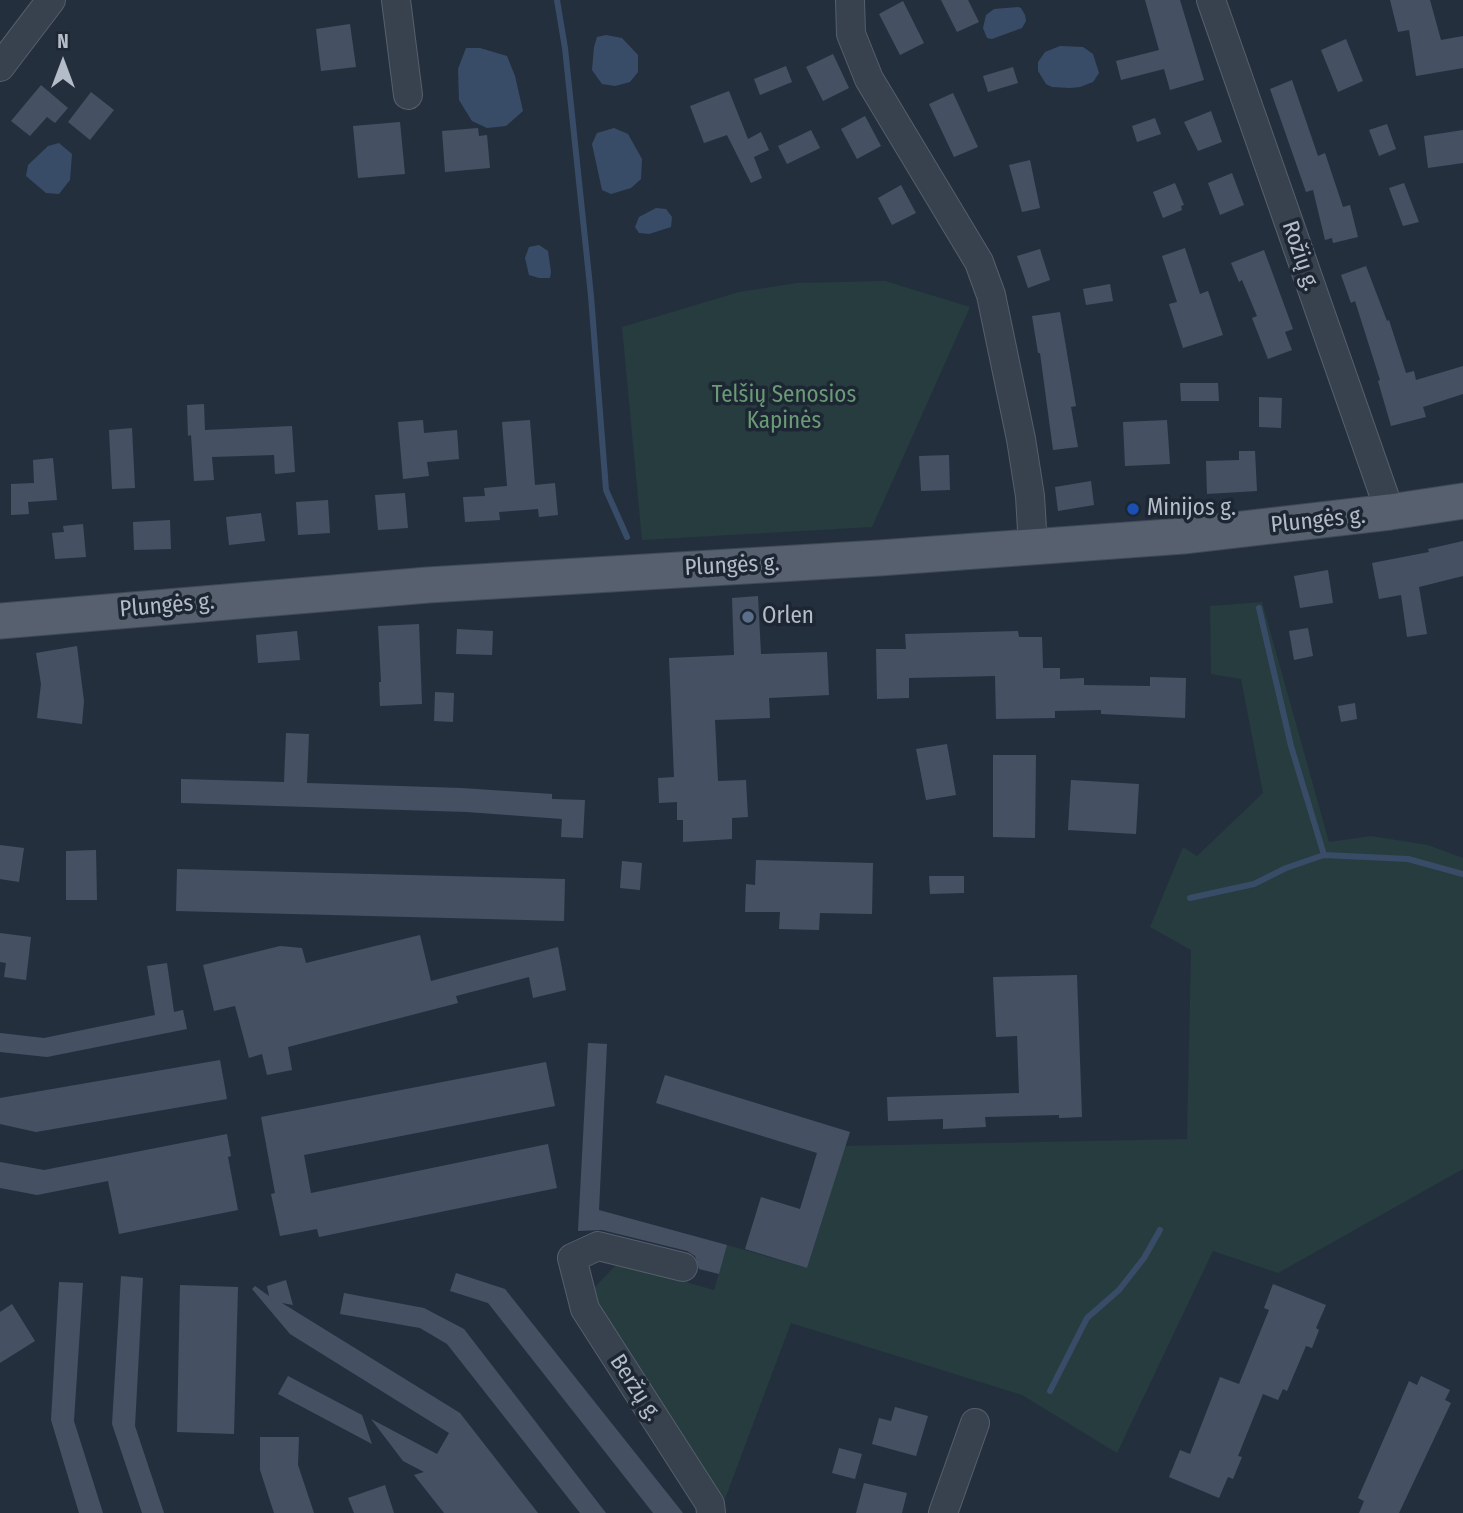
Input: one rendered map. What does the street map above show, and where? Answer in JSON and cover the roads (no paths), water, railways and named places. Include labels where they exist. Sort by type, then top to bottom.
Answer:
[{"type":"main road","name":"Plungės g.","points":[[0,621],[428,585],[1183,536],[1463,501]]},
{"type":"street","points":[[0,67],[51,0]]},
{"type":"street","points":[[396,0],[408,95]]},
{"type":"street","points":[[850,0],[851,34],[869,79],[979,262],[991,295],[1021,439],[1030,496],[1032,547]]},
{"type":"street","name":"Rožių g.","points":[[1211,0],[1390,512]]},
{"type":"street","name":"Beržų g.","points":[[683,1267],[598,1246],[572,1258],[585,1309],[710,1504],[711,1513]]},
{"type":"street","points":[[943,1513],[975,1423]]},
{"type":"water","points":[[1018,7],[1025,15],[1026,21],[1022,28],[992,39],[987,38],[983,28],[986,15],[994,9]]},
{"type":"water","points":[[606,35],[622,38],[638,55],[638,72],[630,82],[615,86],[602,84],[592,70],[597,37]]},
{"type":"water","points":[[1060,46],[1083,47],[1093,54],[1099,73],[1093,82],[1070,88],[1046,84],[1038,71],[1038,62],[1045,52]]},
{"type":"water","points":[[466,48],[480,48],[507,56],[523,111],[506,126],[487,128],[472,121],[459,100],[458,69]]},
{"type":"water","points":[[614,128],[628,134],[642,159],[641,179],[631,188],[611,194],[602,190],[592,144],[597,133]]},
{"type":"water","points":[[59,143],[72,154],[70,180],[59,194],[46,193],[26,176],[28,165],[48,146]]},
{"type":"water","points":[[656,208],[666,209],[672,217],[671,227],[649,234],[639,233],[635,227],[639,217]]},
{"type":"water","points":[[539,245],[548,251],[550,278],[529,275],[525,258],[529,247]]},
{"type":"waterway","points":[[557,0],[565,48],[591,296],[606,490],[627,537]]},
{"type":"waterway","points":[[1259,608],[1291,746],[1324,855]]},
{"type":"waterway","points":[[1190,898],[1254,884],[1286,868],[1324,855],[1408,859],[1463,874]]},
{"type":"waterway","points":[[1050,1391],[1087,1318],[1119,1290],[1144,1258],[1160,1230]]},
{"type":"place","name":"Minijos g.","points":[[1133,509]]},
{"type":"place","name":"Orlen","points":[[748,617]]},
{"type":"park label","name":"Telšių Senosios Kapinės","points":[[784,409]]}]
